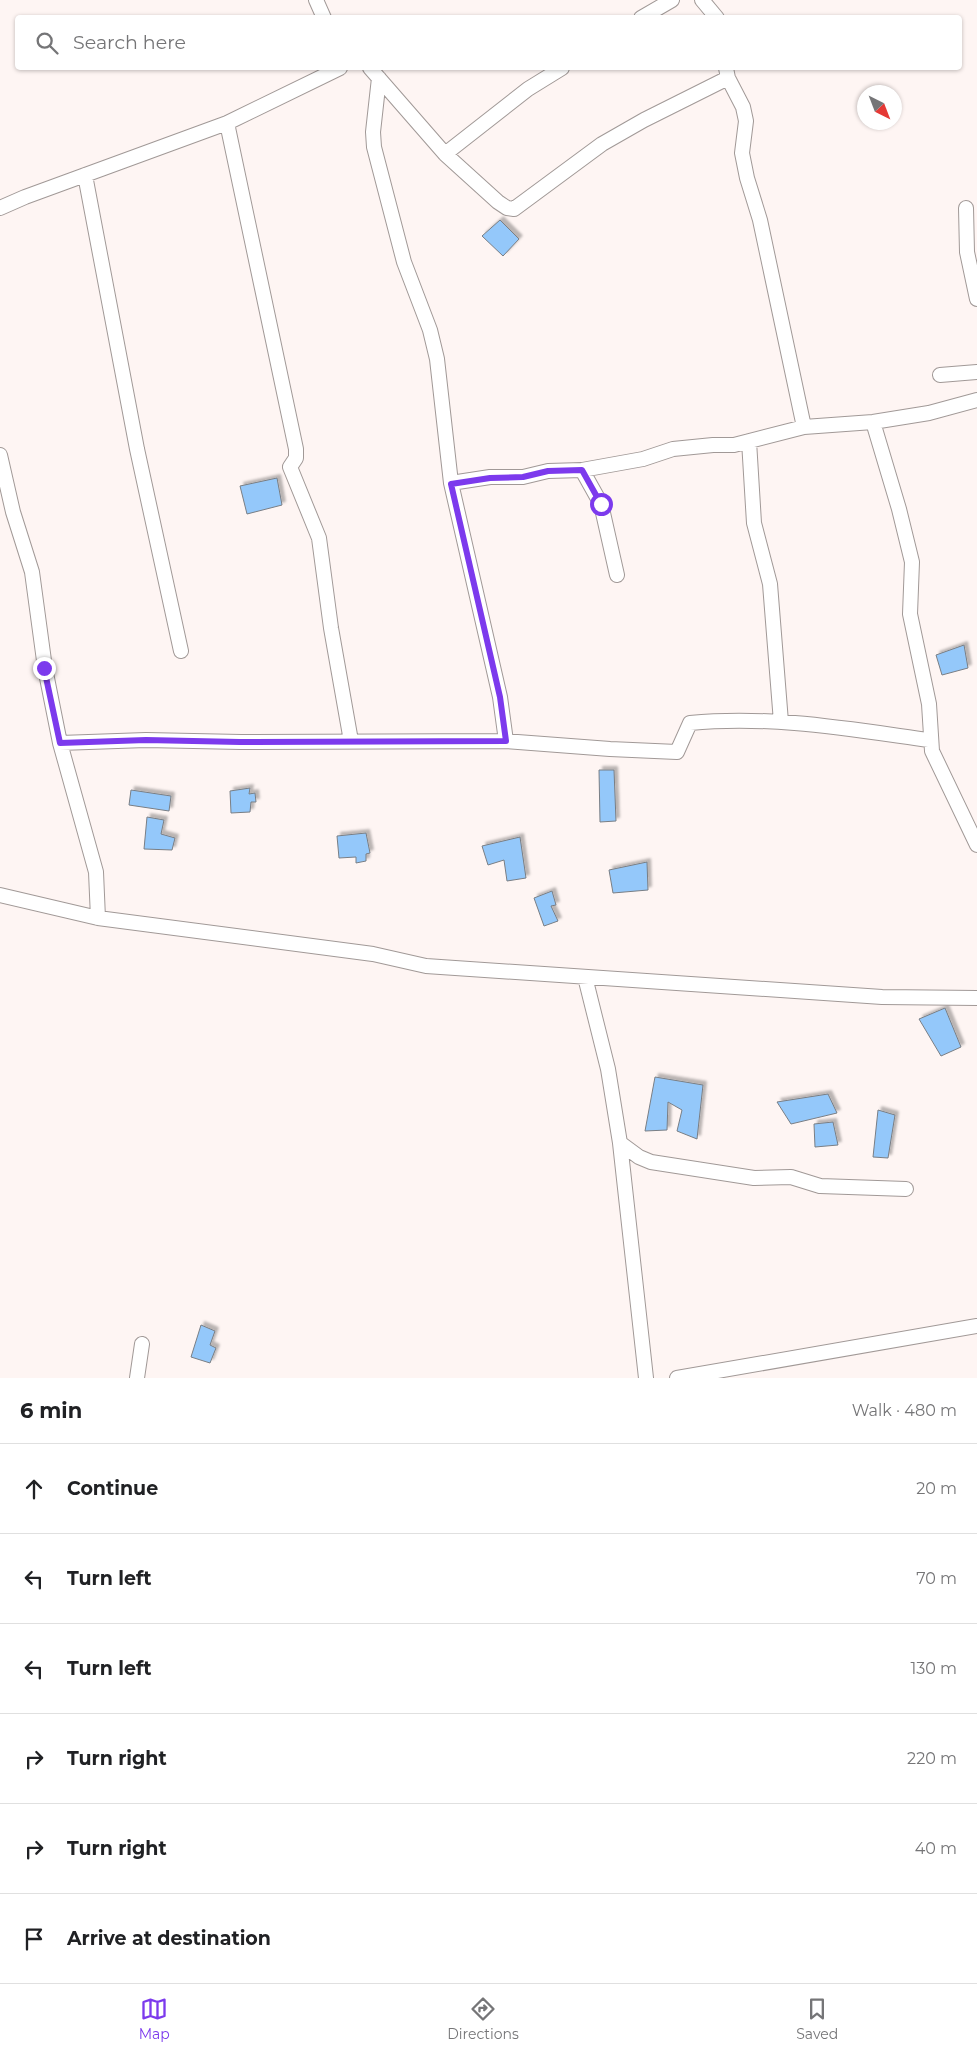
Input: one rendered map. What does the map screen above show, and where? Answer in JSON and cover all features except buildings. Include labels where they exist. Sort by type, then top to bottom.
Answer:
[{"type":"street","points":[[316,0],[323,15]]},
{"type":"street","points":[[647,15],[672,0]]},
{"type":"street","points":[[702,0],[714,15]]},
{"type":"street","points":[[0,208],[227,123],[336,70]]},
{"type":"street","points":[[445,154],[538,82],[559,70]]},
{"type":"street","points":[[374,73],[445,154],[498,202],[507,208],[514,209],[602,144],[727,73],[743,107],[746,121],[742,153],[760,220],[804,427]]},
{"type":"street","points":[[374,73],[374,147],[404,262],[430,330],[437,359],[451,484],[500,697],[506,741]]},
{"type":"street","points":[[227,123],[296,449],[296,458],[290,466],[319,538],[331,628],[351,741]]},
{"type":"street","points":[[86,175],[137,450],[182,651]]},
{"type":"street","points":[[966,208],[966,252],[977,299]]},
{"type":"street","points":[[940,375],[977,372]]},
{"type":"street","points":[[451,484],[490,478],[523,477],[548,471],[582,470],[643,459],[673,449],[712,444],[727,446],[804,427],[873,422],[929,414],[977,400]]},
{"type":"street","points":[[873,422],[899,509],[912,562],[910,614],[928,704],[929,740],[932,751],[977,845]]},
{"type":"street","points":[[749,441],[754,523],[770,584],[781,722]]},
{"type":"street","points":[[0,455],[13,512],[32,572],[44,668],[60,743],[96,872],[98,918]]},
{"type":"street","points":[[582,470],[601,504],[617,576]]},
{"type":"street","points":[[60,743],[146,740],[506,741],[610,750],[677,752],[690,723],[730,719],[805,723],[929,740]]},
{"type":"street","points":[[0,895],[98,918],[373,954],[426,966],[882,997],[977,998]]},
{"type":"street","points":[[586,978],[608,1069],[620,1143],[646,1378]]},
{"type":"street","points":[[620,1143],[638,1157],[652,1162],[754,1178],[791,1177],[820,1186],[906,1189]]},
{"type":"street","points":[[677,1378],[977,1326]]},
{"type":"street","points":[[137,1378],[142,1344]]},
{"type":"route","points":[[44,668],[60,743],[146,740],[240,742],[506,741],[500,697],[451,484],[490,478],[523,477],[548,471],[582,470],[601,504]]}]
